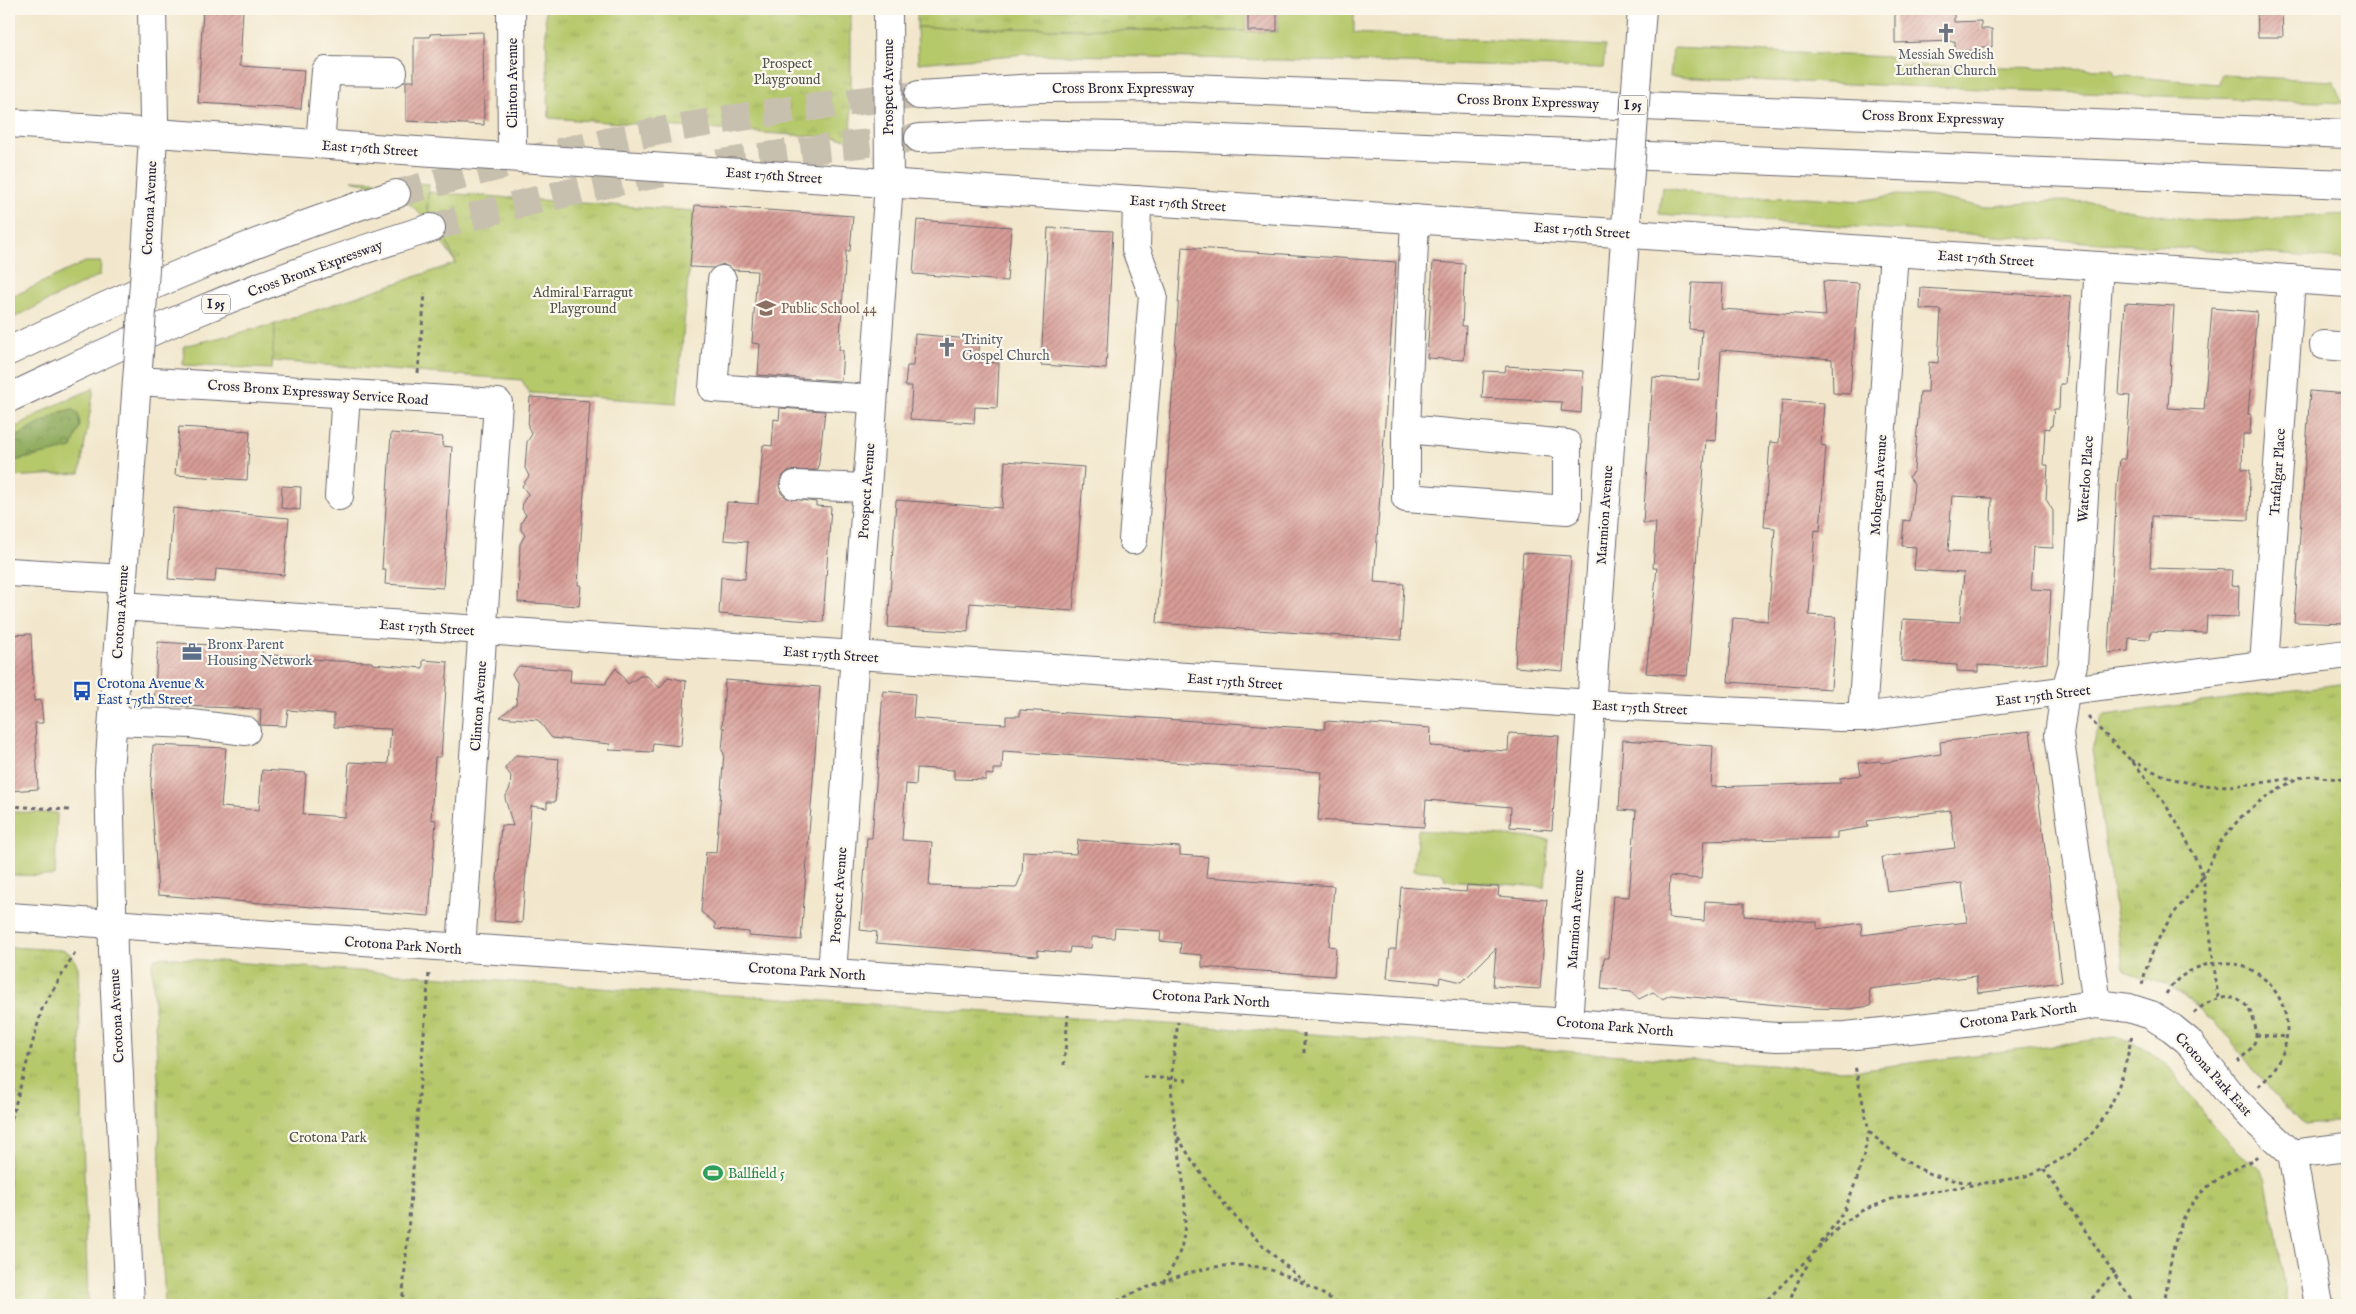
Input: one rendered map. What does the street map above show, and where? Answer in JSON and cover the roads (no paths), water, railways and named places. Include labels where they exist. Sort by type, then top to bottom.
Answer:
[{"type":"main road","name":"Crotona Avenue","points":[[130,1305],[113,924],[110,784],[154,132],[152,9]]},
{"type":"main road","name":"Clinton Avenue","points":[[512,9],[512,157]]},
{"type":"main road","name":"Prospect Avenue","points":[[832,973],[889,183],[888,9]]},
{"type":"main road","name":"Marmion Avenue","points":[[1568,1022],[1642,9]]},
{"type":"main road","points":[[320,144],[326,71],[393,72]]},
{"type":"main road","name":"Cross Bronx Expressway","points":[[918,95],[1055,88],[1166,87],[2347,134]]},
{"type":"main road","name":"East 176th Street","points":[[9,123],[2347,283]]},
{"type":"main road","points":[[919,138],[1023,134],[1174,136],[2347,184]]},
{"type":"main road","points":[[9,351],[95,310],[197,265],[286,231],[396,194]]},
{"type":"main road","points":[[1133,540],[1153,295],[1136,249],[1137,200]]},
{"type":"main road","points":[[1406,429],[1567,444],[1567,510],[1406,498],[1406,429],[1415,219]]},
{"type":"main road","name":"Cross Bronx Expressway","points":[[9,398],[121,345],[228,299],[315,266],[431,228]]},
{"type":"main road","name":"Mohegan Avenue","points":[[1862,718],[1894,252]]},
{"type":"main road","name":"Waterloo Place","points":[[2065,692],[2072,665],[2099,266]]},
{"type":"main road","name":"Trafalgar Place","points":[[2264,665],[2291,279]]},
{"type":"main road","points":[[722,280],[713,388],[873,400]]},
{"type":"main road","name":"Cross Bronx Expressway Service Road","points":[[138,374],[346,394],[498,404]]},
{"type":"main road","points":[[339,496],[346,394]]},
{"type":"main road","name":"Clinton Avenue","points":[[461,949],[498,404]]},
{"type":"main road","points":[[795,485],[866,488]]},
{"type":"main road","name":"East 175th Street","points":[[9,572],[122,593],[483,631],[1591,704],[1862,718],[2347,654]]},
{"type":"main road","points":[[2065,692],[2060,734],[2097,1004]]},
{"type":"main road","points":[[113,721],[192,724],[246,731]]},
{"type":"main road","name":"Crotona Park North","points":[[9,917],[461,949],[1568,1022],[1747,1036],[1846,1036],[2001,1019],[2097,1004]]},
{"type":"main road","name":"Crotona Park East","points":[[2097,1004],[2129,1008],[2151,1015],[2172,1028],[2188,1041],[2228,1092],[2258,1124],[2292,1154]]},
{"type":"main road","points":[[2319,1305],[2292,1154],[2347,1147]]},
{"type":"tunnel","points":[[396,194],[525,160],[655,132],[787,110],[919,95]]},
{"type":"tunnel","points":[[431,228],[551,197],[673,171],[796,152],[919,138]]},
{"type":"place","name":"Messiah Swedish Lutheran Church","points":[[1946,33]]},
{"type":"place","name":"Public School 44","points":[[766,308]]},
{"type":"place","name":"Trinity Gospel Church","points":[[947,347]]},
{"type":"place","name":"Bronx Parent Housing Network","points":[[192,652]]},
{"type":"place","name":"Crotona Avenue & East 175th Street","points":[[82,691]]},
{"type":"place","name":"Ballfield 5","points":[[713,1173]]},
{"type":"park label","name":"Prospect Playground","points":[[787,72]]},
{"type":"park label","name":"Admiral Farragut Playground","points":[[583,300]]},
{"type":"park label","name":"Crotona Park","points":[[328,1137]]}]
